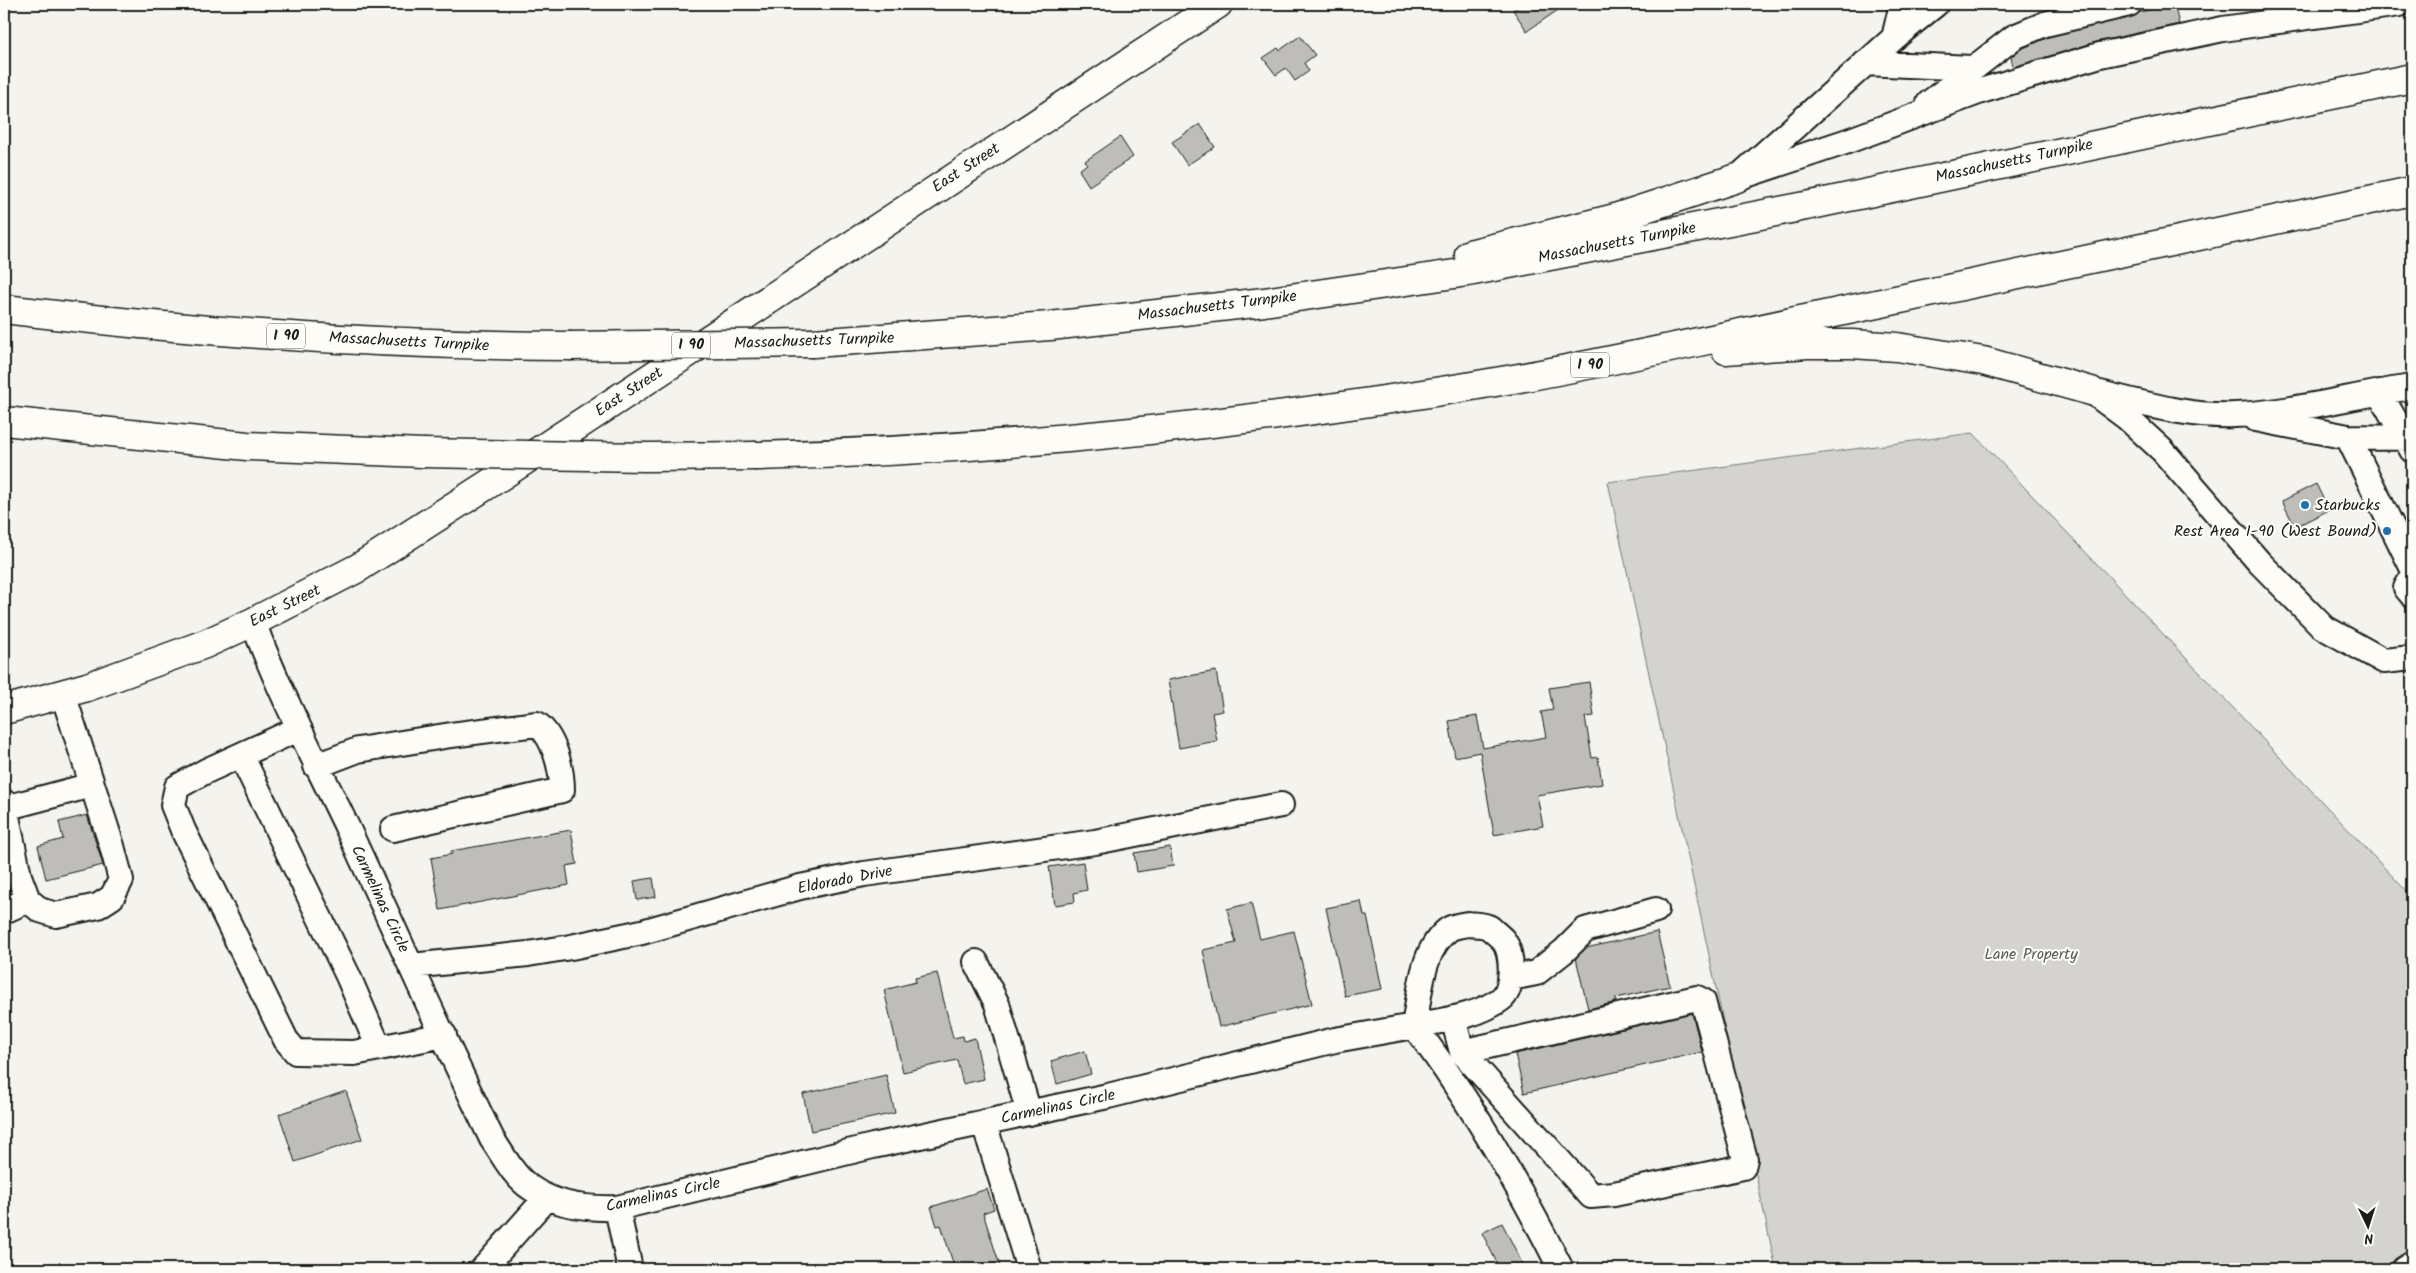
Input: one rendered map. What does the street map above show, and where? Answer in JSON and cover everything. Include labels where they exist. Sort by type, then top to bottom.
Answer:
[{"type":"main road","name":"East Street","points":[[4,710],[63,694],[157,662],[253,622],[358,568],[509,471],[1218,4]]},
{"type":"main road","name":"Massachusetts Turnpike","points":[[4,309],[164,326],[342,340],[485,346],[813,343],[1050,326],[1264,302],[1496,267],[1816,204],[2412,78]]},
{"type":"main road","points":[[1264,302],[1615,218],[1737,178]]},
{"type":"main road","name":"I 90","points":[[4,421],[247,446],[423,453],[645,457],[756,456],[972,446],[1277,415],[1442,391],[1615,360],[2412,191]]},
{"type":"main road","points":[[1615,360],[1807,344],[1861,344],[1897,347],[1983,361],[2091,391]]},
{"type":"street","points":[[1894,38],[1902,4]]},
{"type":"street","points":[[1737,178],[1865,63],[1936,4]]},
{"type":"street","points":[[1911,117],[2014,37],[2037,27],[2129,4]]},
{"type":"street","points":[[1737,178],[1845,142],[2010,81],[2100,55],[2223,29],[2372,6],[2400,4]]},
{"type":"street","points":[[1865,63],[1972,68]]},
{"type":"street","points":[[2091,391],[2166,409],[2235,415],[2273,411],[2412,387]]},
{"type":"street","points":[[2091,391],[2126,417],[2163,450],[2259,562],[2323,627],[2384,661],[2412,658]]},
{"type":"street","points":[[2380,392],[2411,442]]},
{"type":"street","points":[[2235,415],[2348,437],[2411,442]]},
{"type":"street","points":[[2348,437],[2412,567]]},
{"type":"street","points":[[2412,578],[2406,588],[2412,595]]},
{"type":"street","name":"Carmelinas Circle","points":[[253,622],[271,670],[298,729],[492,1139],[512,1168],[530,1188],[547,1197],[574,1206],[617,1208],[873,1146],[1029,1114],[1335,1040],[1453,1018],[1489,1007],[1504,997],[1511,978]]},
{"type":"street","points":[[63,694],[112,846],[120,880],[112,896],[98,906],[56,915],[40,910],[28,900],[19,876],[4,805],[92,785]]},
{"type":"street","points":[[316,766],[358,750],[537,724],[544,729],[552,744],[562,781],[562,790],[392,829]]},
{"type":"street","points":[[298,729],[177,787],[173,805],[183,830],[286,1040],[296,1052],[334,1054],[379,1048],[444,1035]]},
{"type":"street","points":[[242,755],[348,976],[379,1048]]},
{"type":"street","name":"Eldorado Drive","points":[[411,966],[521,955],[571,947],[642,932],[800,887],[864,874],[1095,842],[1281,805]]},
{"type":"street","points":[[4,911],[28,900]]},
{"type":"street","points":[[1561,1269],[1478,1117],[1443,1064],[1414,1026],[1426,962],[1435,943],[1450,929],[1468,924],[1488,927],[1505,942],[1510,961],[1511,978],[1536,973],[1564,951],[1585,930],[1656,910]]},
{"type":"street","points":[[976,962],[997,1004],[1029,1114]]},
{"type":"street","points":[[1453,1018],[1462,1052],[1591,1196],[1614,1194],[1743,1168],[1745,1159],[1703,1001],[1697,998],[1462,1052]]},
{"type":"street","points":[[984,1123],[1029,1269]]},
{"type":"street","points":[[483,1269],[547,1197]]},
{"type":"street","points":[[617,1208],[630,1269]]},
{"type":"street","points":[[2404,1269],[2412,1264]]},
{"type":"green space","name":"Lane Property","points":[[1973,433],[2412,897],[2412,1269],[1776,1269],[1608,482]]},
{"type":"building","points":[[1521,4],[1567,4],[1527,31],[1513,10]]},
{"type":"building","points":[[2174,4],[2179,24],[2096,42],[2013,67],[2011,57],[2021,49],[2049,37],[2132,17],[2140,12]]},
{"type":"building","points":[[1300,36],[1315,55],[1304,63],[1309,71],[1295,81],[1286,68],[1276,75],[1263,58],[1278,48],[1280,50]]},
{"type":"building","points":[[1200,124],[1215,147],[1187,165],[1172,142]]},
{"type":"building","points":[[1120,137],[1133,157],[1089,186],[1079,170],[1087,164],[1085,161]]},
{"type":"building","name":"Starbucks","points":[[2316,484],[2329,510],[2295,527],[2282,501]]},
{"type":"building","points":[[1216,671],[1223,711],[1212,713],[1217,741],[1179,748],[1168,680]]},
{"type":"building","points":[[1589,682],[1594,716],[1585,717],[1592,758],[1598,757],[1602,784],[1537,795],[1543,826],[1494,835],[1480,752],[1455,757],[1449,721],[1477,716],[1483,748],[1546,737],[1541,712],[1553,710],[1549,688]]},
{"type":"building","points":[[87,815],[103,865],[46,879],[38,846],[63,839],[59,822]]},
{"type":"building","points":[[571,830],[577,864],[566,866],[569,885],[440,910],[431,858],[452,854],[451,851]]},
{"type":"building","points":[[1170,847],[1173,866],[1137,872],[1134,853]]},
{"type":"building","points":[[1083,862],[1087,890],[1074,893],[1075,902],[1055,905],[1049,867]]},
{"type":"building","points":[[653,878],[656,897],[637,900],[634,881]]},
{"type":"building","points":[[1361,901],[1364,916],[1367,916],[1382,989],[1345,996],[1326,908]]},
{"type":"building","points":[[1251,903],[1260,939],[1294,931],[1312,1004],[1219,1027],[1203,950],[1236,943],[1227,909]]},
{"type":"building","points":[[1657,932],[1670,986],[1616,998],[1616,1002],[1588,1009],[1576,958],[1586,948]]},
{"type":"building","points":[[937,973],[953,1038],[963,1036],[964,1041],[975,1038],[984,1079],[963,1084],[957,1060],[903,1072],[884,990],[916,982],[915,978]]},
{"type":"building","points":[[1692,1013],[1702,1052],[1524,1093],[1515,1054]]},
{"type":"building","points":[[1085,1051],[1091,1074],[1057,1084],[1051,1061]]},
{"type":"building","points":[[886,1075],[895,1113],[811,1131],[803,1094]]},
{"type":"building","points":[[346,1091],[362,1139],[295,1162],[279,1114]]},
{"type":"building","points":[[987,1189],[994,1209],[983,1213],[1001,1269],[955,1269],[941,1225],[937,1226],[931,1207]]},
{"type":"building","points":[[1502,1223],[1525,1269],[1500,1269],[1482,1233]]},
{"type":"place","name":"Starbucks","points":[[2305,505]]},
{"type":"place","name":"Rest Area I-90 (West Bound)","points":[[2387,531]]}]
